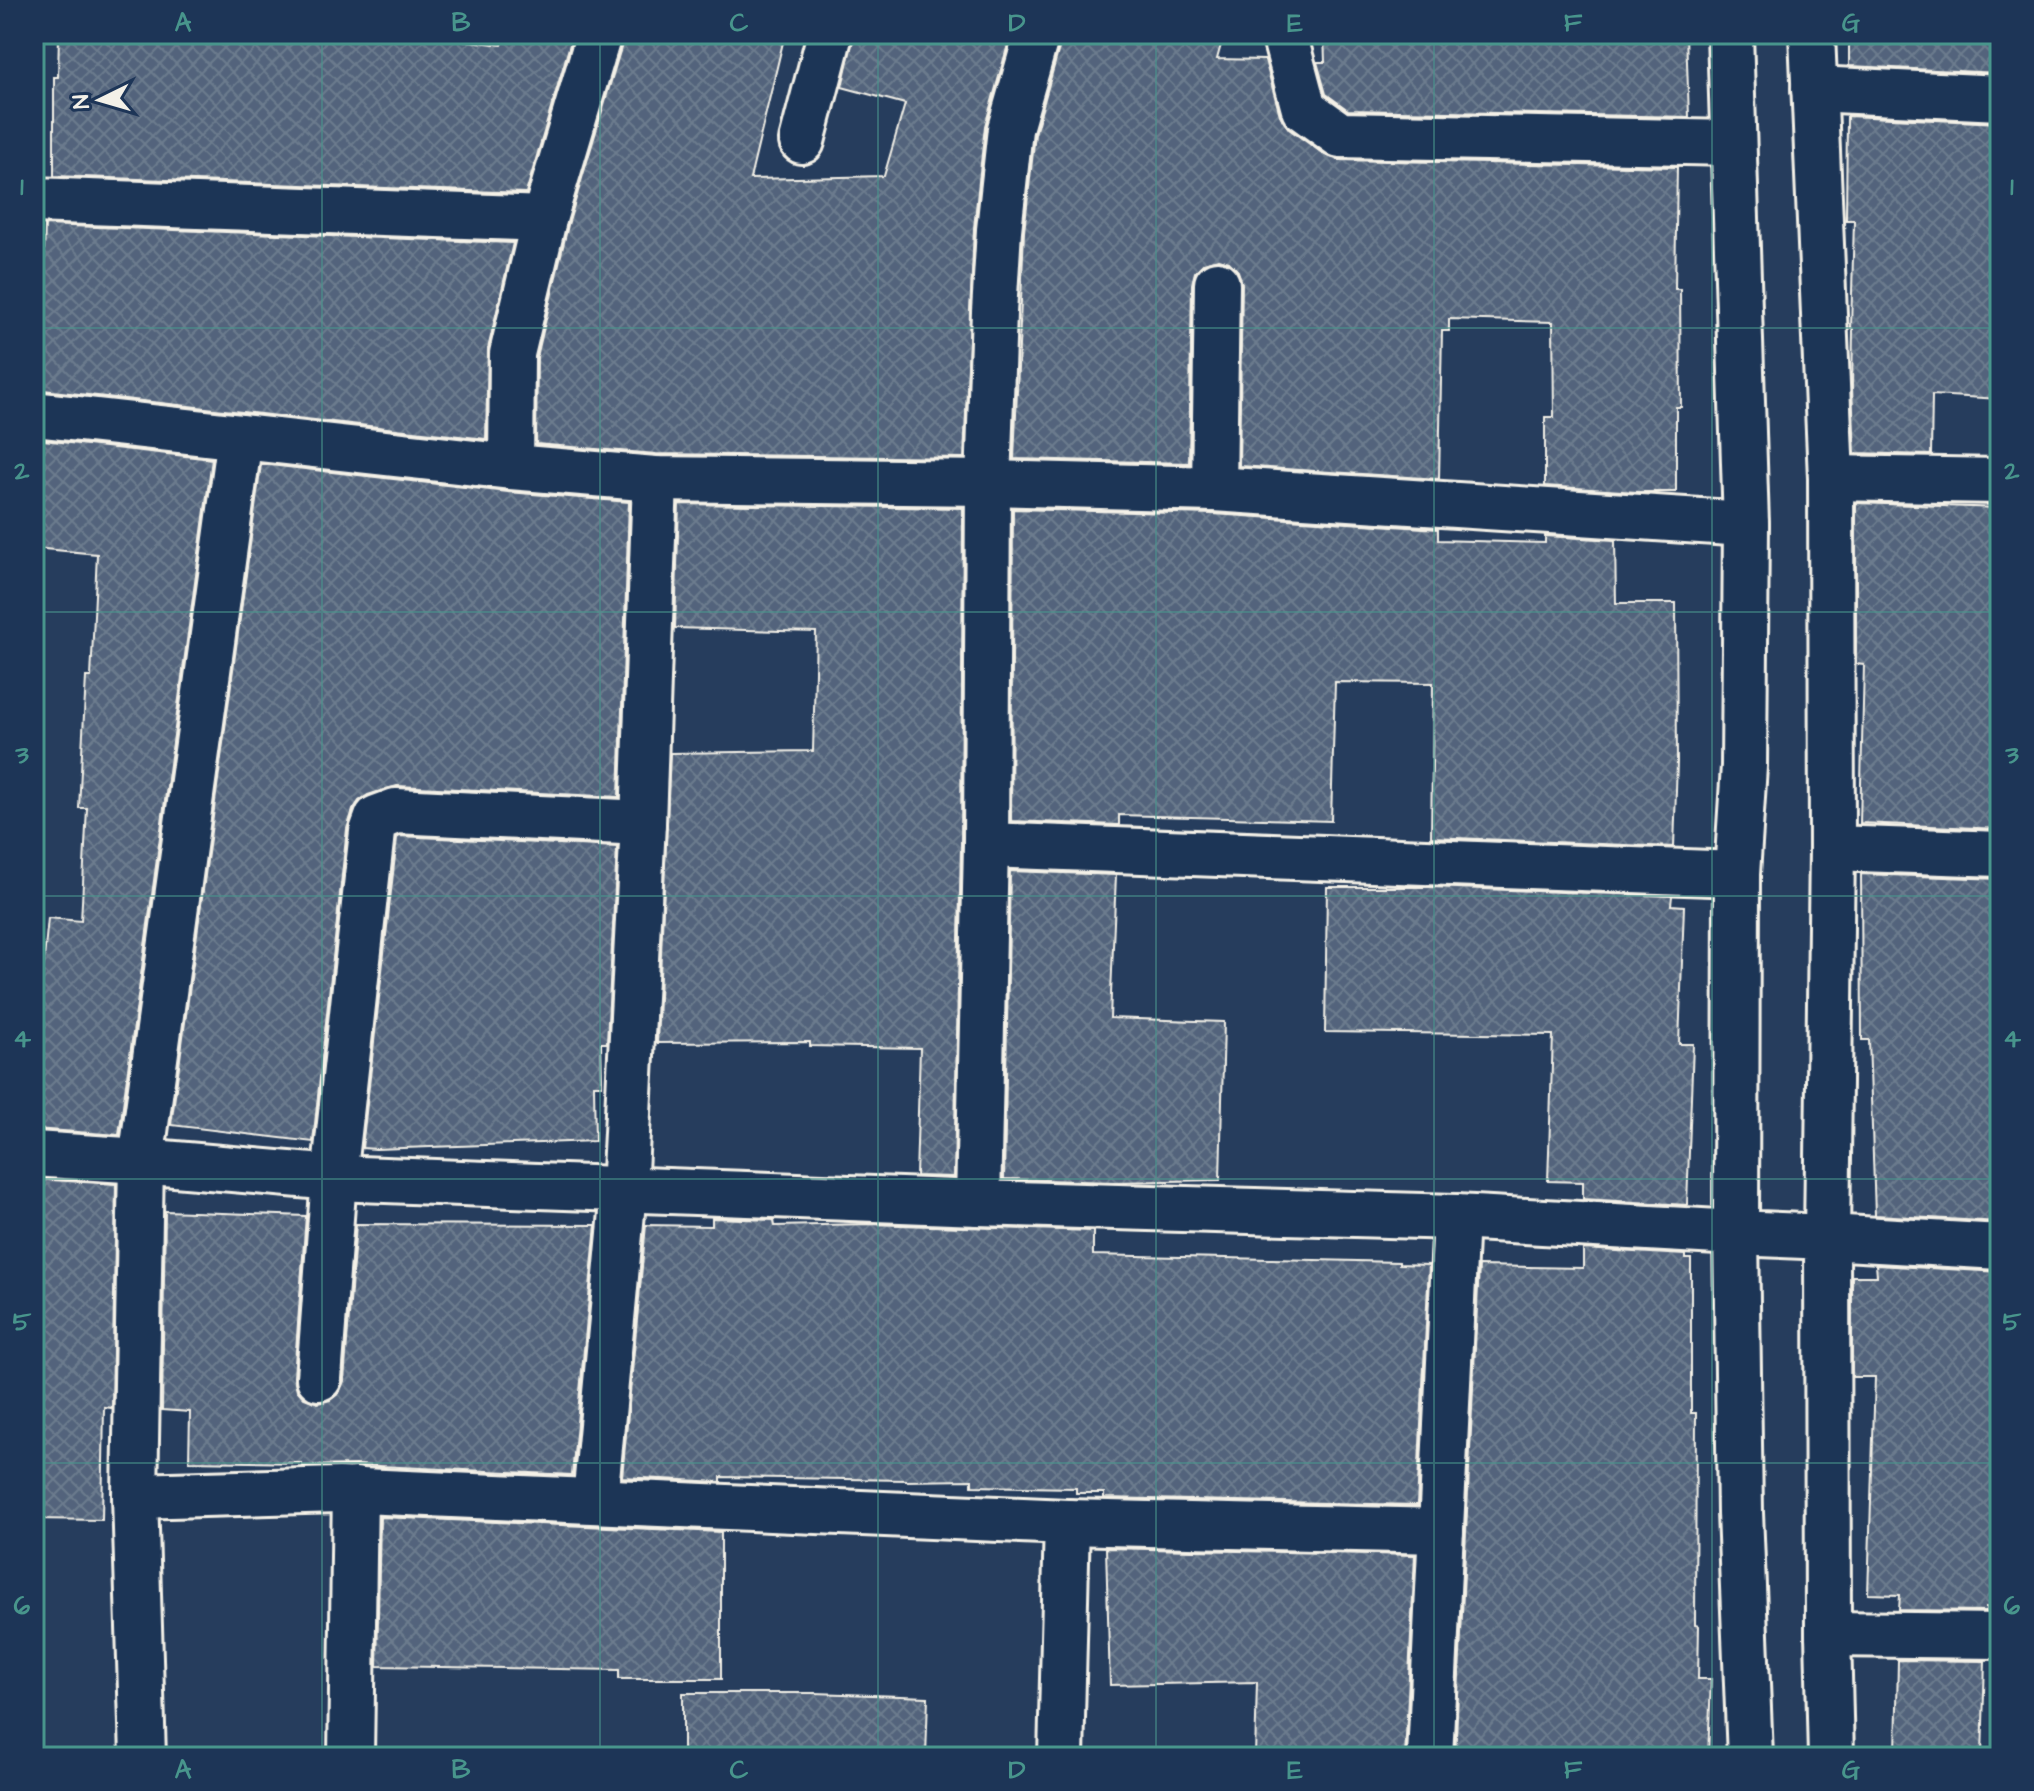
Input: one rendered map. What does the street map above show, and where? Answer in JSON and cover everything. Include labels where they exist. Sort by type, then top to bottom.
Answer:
[{"type":"street","points":[[511,467],[512,354],[544,219],[599,34]]},
{"type":"street","points":[[802,141],[830,34]]},
{"type":"street","points":[[978,1203],[986,845],[988,483],[995,299],[1010,129],[1037,34]]},
{"type":"street","points":[[1284,34],[1304,109],[1340,135],[1733,143]]},
{"type":"street","points":[[1730,34],[1746,524],[1744,766],[1737,874],[1736,1233],[1740,1513],[1750,1757]]},
{"type":"street","points":[[1812,34],[1831,478],[1832,848],[1827,1237],[1831,1757]]},
{"type":"street","points":[[1814,89],[2000,98]]},
{"type":"street","points":[[34,200],[544,219]]},
{"type":"street","points":[[1214,489],[1217,284]]},
{"type":"street","points":[[34,414],[511,467],[655,479],[1214,489],[1746,524]]},
{"type":"street","points":[[143,1757],[135,1496],[141,1161],[240,437]]},
{"type":"street","points":[[1831,478],[2000,481]]},
{"type":"street","points":[[595,1500],[624,1191],[643,823],[655,479]]},
{"type":"street","points":[[319,1378],[334,1178],[372,832],[377,818],[396,811],[643,823]]},
{"type":"street","points":[[986,845],[1737,874]]},
{"type":"street","points":[[1832,848],[2000,854]]},
{"type":"street","points":[[34,1154],[334,1178],[624,1191],[1456,1217],[2000,1247]]},
{"type":"street","points":[[1430,1757],[1456,1217]]},
{"type":"street","points":[[135,1496],[355,1490],[1067,1522],[1441,1531]]},
{"type":"street","points":[[351,1757],[355,1490]]},
{"type":"street","points":[[1061,1757],[1067,1522]]},
{"type":"street","points":[[1828,1634],[2000,1636]]},
{"type":"building","points":[[59,34],[410,34],[502,45],[506,34],[573,34],[526,193],[54,176],[54,77],[58,77]]},
{"type":"building","points":[[623,34],[785,34],[750,179],[884,176],[905,104],[842,87],[854,34],[1011,34],[985,126],[974,228],[964,458],[656,454],[536,444],[537,357],[568,225]]},
{"type":"building","points":[[1061,34],[1224,34],[1217,59],[1265,60],[1280,115],[1289,129],[1325,155],[1339,160],[1677,167],[1675,289],[1680,289],[1681,407],[1676,407],[1676,492],[1545,486],[1545,417],[1554,417],[1553,322],[1449,319],[1449,331],[1442,331],[1439,479],[1239,466],[1242,284],[1238,271],[1229,262],[1218,259],[1204,263],[1195,272],[1192,284],[1189,463],[1014,459],[1024,232],[1035,134]]},
{"type":"building","points":[[1324,34],[1686,34],[1689,117],[1348,110],[1326,94],[1317,62],[1325,62]]},
{"type":"building","points":[[1849,34],[2000,34],[2000,73],[1849,66]]},
{"type":"building","points":[[1847,116],[2000,123],[2000,399],[1932,395],[1931,455],[1855,453],[1851,328],[1854,220],[1846,220]]},
{"type":"building","points":[[45,225],[513,243],[488,349],[486,439],[34,389],[34,307],[42,308]]},
{"type":"building","points":[[34,439],[212,459],[119,1135],[34,1129],[34,1030],[37,1030],[48,918],[81,921],[87,808],[79,808],[86,677],[91,677],[97,554],[34,548]]},
{"type":"building","points":[[261,464],[508,492],[629,502],[619,797],[397,786],[359,801],[347,829],[313,1142],[171,1125]]},
{"type":"building","points":[[1856,503],[2000,508],[2000,829],[1860,823],[1864,665],[1856,664]]},
{"type":"building","points":[[679,504],[963,508],[961,845],[954,1177],[916,1176],[920,1048],[810,1046],[810,1042],[657,1043],[670,753],[813,751],[816,632],[675,628]]},
{"type":"building","points":[[1013,509],[1213,514],[1438,529],[1438,540],[1545,543],[1545,536],[1615,540],[1616,603],[1676,603],[1674,847],[1431,837],[1433,683],[1335,682],[1331,821],[1119,815],[1119,825],[1011,821]]},
{"type":"building","points":[[397,838],[617,847],[607,1043],[601,1043],[602,1085],[594,1085],[595,1141],[362,1148]]},
{"type":"building","points":[[1010,871],[1116,875],[1110,1018],[1224,1022],[1220,1180],[1115,1182],[1004,1179]]},
{"type":"building","points":[[1861,874],[2000,879],[2000,1222],[1875,1215],[1869,1040],[1862,1040]]},
{"type":"building","points":[[1327,887],[1430,887],[1672,896],[1671,905],[1684,906],[1679,1044],[1693,1044],[1687,1205],[1583,1199],[1583,1182],[1548,1181],[1553,1035],[1325,1032]]},
{"type":"building","points":[[34,1179],[116,1184],[112,1408],[104,1407],[102,1520],[34,1519]]},
{"type":"building","points":[[165,1211],[306,1216],[294,1377],[297,1390],[304,1398],[318,1403],[330,1400],[339,1393],[344,1381],[356,1224],[596,1225],[572,1475],[189,1461],[190,1412],[162,1410]]},
{"type":"building","points":[[712,1218],[774,1220],[775,1226],[868,1224],[1093,1231],[1093,1255],[1429,1265],[1417,1505],[1104,1498],[1104,1493],[1076,1493],[1076,1488],[972,1486],[972,1480],[721,1477],[721,1482],[622,1477],[646,1225],[712,1226]]},
{"type":"building","points":[[1583,1249],[1685,1255],[1685,1259],[1691,1259],[1691,1413],[1696,1413],[1695,1625],[1699,1626],[1698,1679],[1711,1679],[1708,1757],[1455,1757],[1479,1266],[1583,1268]]},
{"type":"building","points":[[1876,1265],[2000,1272],[2000,1608],[1986,1607],[1986,1611],[1899,1610],[1900,1595],[1868,1594],[1875,1377],[1852,1377],[1852,1276],[1877,1276]]},
{"type":"building","points":[[380,1517],[721,1532],[721,1679],[619,1679],[619,1670],[377,1666]]},
{"type":"building","points":[[1106,1548],[1415,1555],[1405,1757],[1255,1757],[1257,1682],[1110,1685]]},
{"type":"building","points":[[1898,1660],[1985,1661],[1982,1756],[1896,1754]]},
{"type":"building","points":[[683,1693],[928,1697],[926,1757],[683,1757]]}]
